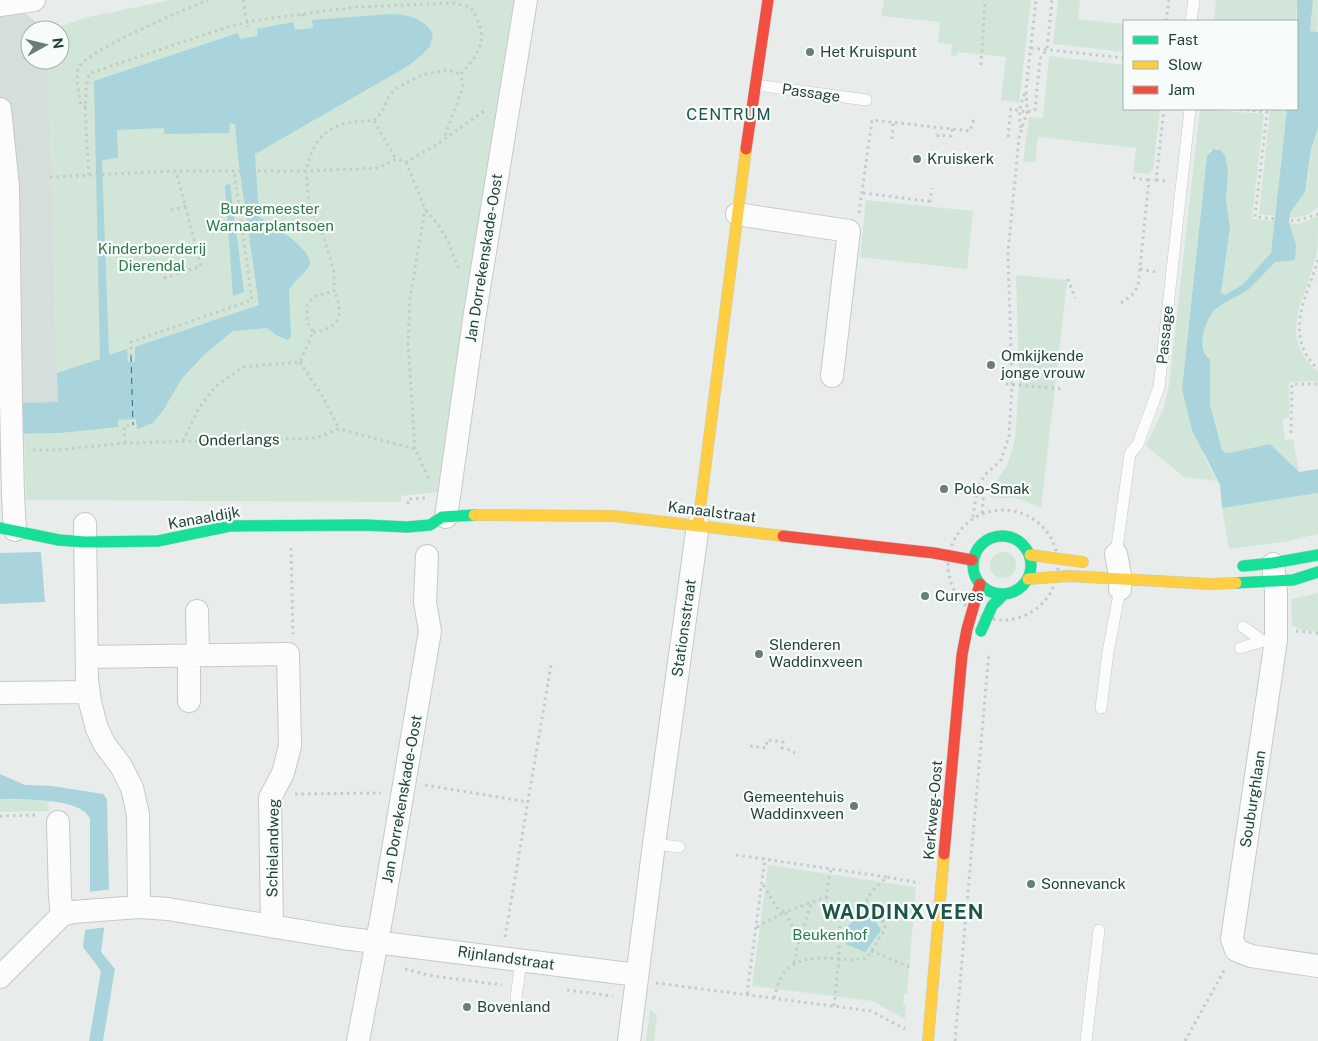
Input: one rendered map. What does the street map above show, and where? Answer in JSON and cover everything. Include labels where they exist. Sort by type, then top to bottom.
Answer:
[{"type":"main road","name":"Stationsstraat","points":[[698,525],[737,214],[768,0]]},
{"type":"main road","name":"Kanaaldijk","points":[[229,515],[424,526],[430,525],[442,510]]},
{"type":"main road","name":"Kanaalstraat","points":[[442,510],[480,515],[614,516],[934,553],[972,560]]},
{"type":"main road","name":"Kanaaldijk","points":[[12,517],[59,540],[85,529],[158,541],[230,526],[288,519]]},
{"type":"main road","points":[[977,646],[986,617],[995,600],[1002,595],[1019,589],[1028,579],[1031,565],[1030,555],[1024,545],[1017,539],[1001,535],[993,536],[978,546],[972,560],[973,574],[980,584],[991,592],[1002,595]]},
{"type":"main road","points":[[1030,555],[1094,563]]},
{"type":"main road","points":[[1028,579],[1119,569],[1164,588],[1210,584],[1274,572],[1318,555]]},
{"type":"main road","points":[[1233,566],[1274,572],[1293,580],[1318,572]]},
{"type":"main road","name":"Kerkweg-Oost","points":[[934,1039],[961,662],[963,643],[980,584]]},
{"type":"main road","name":"Kerkweg-Oost","points":[[961,792],[966,734]]},
{"type":"street","points":[[0,5],[34,0]]},
{"type":"street","name":"Jan Dorrekenskade-Oost","points":[[442,510],[526,0]]},
{"type":"street","points":[[0,109],[11,402],[12,517]]},
{"type":"street","points":[[737,214],[849,231],[832,376]]},
{"type":"street","name":"Stationsstraat","points":[[630,1041],[654,844],[698,525]]},
{"type":"street","points":[[85,529],[88,692],[97,729],[105,745],[127,777],[136,800],[138,814],[139,907]]},
{"type":"street","name":"Jan Dorrekenskade-Oost","points":[[358,1041],[382,915],[430,631],[425,602],[427,556]]},
{"type":"street","name":"Souburghlaan","points":[[1236,950],[1232,939],[1269,641],[1274,572]]},
{"type":"street","points":[[190,701],[197,611]]},
{"type":"street","points":[[87,657],[288,654]]},
{"type":"street","name":"Schielandweg","points":[[272,926],[270,798],[283,773],[290,746],[288,654]]},
{"type":"street","points":[[0,693],[88,692]]},
{"type":"street","points":[[58,822],[60,897],[73,913]]},
{"type":"street","points":[[0,977],[73,913],[112,908],[168,908],[272,926],[374,951]]},
{"type":"street","points":[[1236,950],[1251,956],[1318,966]]},
{"type":"street","name":"Rijnlandstraat","points":[[374,951],[511,959],[637,975]]},
{"type":"lane","points":[[1191,20],[1194,0]]},
{"type":"lane","name":"Passage","points":[[756,85],[866,100]]},
{"type":"lane","name":"Passage","points":[[1101,708],[1119,569],[1130,454],[1138,444],[1159,387],[1190,110]]},
{"type":"lane","points":[[1164,568],[1164,588]]},
{"type":"lane","points":[[1243,627],[1269,641]]},
{"type":"lane","points":[[1240,648],[1269,641]]},
{"type":"lane","points":[[654,844],[679,847]]},
{"type":"lane","points":[[1086,1041],[1099,930]]},
{"type":"lane","points":[[511,959],[518,984],[516,998]]},
{"type":"path","points":[[86,106],[80,105],[77,78],[78,67],[84,61],[150,25],[208,0]]},
{"type":"path","points":[[243,0],[248,28]]},
{"type":"path","points":[[981,65],[985,0]]},
{"type":"path","points":[[1036,0],[1026,89],[1026,112],[1019,138],[1008,252],[1012,385],[1009,436],[1004,454],[985,475],[977,488],[973,517],[982,512],[997,509],[1021,512],[1041,525],[1048,533],[1054,546],[1063,547]]},
{"type":"path","points":[[1008,137],[1011,109],[1026,112],[1035,110],[1040,59],[1047,49],[1052,0]]},
{"type":"path","points":[[1166,20],[1169,0]]},
{"type":"path","points":[[89,175],[86,106],[87,79],[90,73],[228,26],[357,7],[454,3],[470,7],[478,19],[482,40],[475,58],[461,74],[463,87],[444,138]]},
{"type":"path","points":[[302,14],[303,20]]},
{"type":"path","points":[[1031,48],[1123,58]]},
{"type":"path","points":[[313,332],[323,331],[335,324],[340,314],[339,301],[334,291],[334,271],[324,238],[309,203],[306,171],[309,155],[324,133],[341,123],[374,121],[382,112],[389,96],[397,88],[421,75],[448,70],[461,74]]},
{"type":"path","points":[[1021,129],[1019,118],[1021,101],[1026,89]]},
{"type":"path","points":[[374,121],[396,159],[406,162],[510,93]]},
{"type":"path","points":[[1133,178],[1156,180],[1164,110]]},
{"type":"path","points":[[1249,110],[1267,112],[1255,217],[1296,221],[1318,214]]},
{"type":"path","points":[[849,231],[858,216],[863,193],[872,120],[970,131],[975,116]]},
{"type":"path","points":[[892,139],[893,123]]},
{"type":"path","points":[[938,138],[938,135],[951,136],[952,129]]},
{"type":"path","points":[[50,176],[176,171],[306,171],[378,168],[396,159]]},
{"type":"path","points":[[406,162],[424,209],[439,226],[448,241],[462,277]]},
{"type":"path","points":[[164,278],[201,266],[176,171]]},
{"type":"path","points":[[132,356],[131,342],[252,300],[236,171]]},
{"type":"path","points":[[1121,303],[1132,295],[1138,286],[1149,180]]},
{"type":"path","points":[[863,193],[932,202],[932,188]]},
{"type":"path","points":[[171,210],[186,206]]},
{"type":"path","points":[[424,209],[410,299],[408,343],[415,449],[442,510]]},
{"type":"path","points":[[1318,260],[1303,300],[1299,327],[1301,343],[1308,360],[1318,369]]},
{"type":"path","points":[[1068,279],[1074,298]]},
{"type":"path","points":[[313,332],[307,322],[307,305],[315,296],[334,291]]},
{"type":"path","points":[[300,362],[313,332]]},
{"type":"path","points":[[300,362],[323,397],[339,429],[415,449]]},
{"type":"path","points":[[184,441],[199,408],[215,387],[243,367],[300,362]]},
{"type":"path","points":[[1006,384],[1063,389]]},
{"type":"path","points":[[1291,433],[1292,384],[1318,384]]},
{"type":"path","points":[[124,443],[124,426],[133,425]]},
{"type":"path","name":"Onderlangs","points":[[28,450],[57,450],[124,443],[316,438],[339,429]]},
{"type":"path","points":[[982,482],[984,490],[982,512]]},
{"type":"path","points":[[288,519],[293,647],[288,654]]},
{"type":"path","points":[[998,624],[1005,620],[1016,619],[1035,609],[1043,603],[1053,588]]},
{"type":"path","points":[[955,1041],[990,646]]},
{"type":"path","points":[[511,959],[528,802],[551,665]]},
{"type":"path","points":[[750,746],[766,748],[767,740],[783,741],[782,748],[795,753]]},
{"type":"path","points":[[274,791],[298,794],[384,793],[403,789],[528,802]]},
{"type":"path","points":[[0,816],[48,815],[58,822]]},
{"type":"path","points":[[736,855],[926,884]]},
{"type":"path","points":[[747,994],[765,858]]},
{"type":"path","points":[[826,897],[831,868]]},
{"type":"path","points":[[840,912],[855,909],[867,900],[872,891],[887,877]]},
{"type":"path","points":[[762,883],[777,908],[785,912],[799,939]]},
{"type":"path","points":[[826,897],[840,912],[839,958],[834,1006]]},
{"type":"path","points":[[756,928],[785,912],[826,897]]},
{"type":"path","points":[[774,998],[782,976],[794,963],[814,957],[852,960],[867,958],[884,933],[885,924],[867,900]]},
{"type":"path","points":[[794,963],[799,939],[812,902]]},
{"type":"path","points":[[1185,1041],[1236,950]]},
{"type":"path","points":[[374,951],[433,976],[512,986],[518,984]]},
{"type":"path","points":[[871,951],[919,970]]},
{"type":"path","points":[[637,975],[648,982],[871,1011],[904,1028],[913,1038],[934,1039]]},
{"type":"path","points":[[566,990],[634,998]]},
{"type":"shaded area","points":[[0,0],[12,3],[33,20],[20,20],[20,70],[48,70],[58,402],[0,403]]},
{"type":"green space","name":"Burgemeester Warnaarplantsoen","points":[[171,0],[520,0],[443,481],[438,492],[401,496],[401,502],[26,500],[24,434],[58,401],[48,70],[70,70],[70,23],[84,18]]},
{"type":"green space","points":[[884,0],[1031,0],[1019,103],[1001,100],[1006,57],[957,52],[957,55],[951,56],[952,44],[938,43],[939,22],[881,16]]},
{"type":"green space","points":[[1058,0],[1080,0],[1078,19],[1123,24],[1123,52],[1053,44]]},
{"type":"green space","points":[[1216,0],[1297,0],[1296,20],[1214,20]]},
{"type":"green space","points":[[1313,0],[1318,0],[1317,32],[1310,31]]},
{"type":"green space","points":[[1049,56],[1123,65],[1123,110],[1160,110],[1153,170],[1148,174],[1133,172],[1136,148],[1038,137],[1035,163],[1023,161],[1029,117],[1043,118]]},
{"type":"green space","points":[[1200,110],[1264,114],[1252,219],[1275,221],[1271,253],[1242,285],[1225,295],[1221,293],[1230,227],[1226,200],[1228,172],[1224,153],[1218,148],[1210,150],[1207,156],[1182,389],[1204,456],[1217,481],[1184,477],[1146,446],[1164,407],[1169,385]]},
{"type":"green space","points":[[1270,110],[1287,110],[1275,216],[1259,214]]},
{"type":"green space","points":[[1318,128],[1318,207],[1305,216],[1289,217],[1305,190],[1311,150]]},
{"type":"green space","points":[[866,200],[973,211],[967,269],[860,257]]},
{"type":"green space","points":[[1318,216],[1317,251],[1302,298],[1296,329],[1298,344],[1305,358],[1318,372],[1318,381],[1289,382],[1289,418],[1282,419],[1285,440],[1293,439],[1299,472],[1270,444],[1229,453],[1224,452],[1210,404],[1210,359],[1203,348],[1202,341],[1206,325],[1213,312],[1248,290],[1271,265],[1296,245],[1289,223],[1298,224]]},
{"type":"green space","points":[[1016,275],[1067,280],[1041,508],[1017,498],[991,498],[994,483],[1007,466],[1015,440],[1019,382]]},
{"type":"green space","points":[[1318,493],[1318,534],[1284,542],[1229,549],[1222,508]]},
{"type":"green space","points":[[1003,552],[1012,556],[1016,565],[1012,574],[1003,578],[994,574],[990,565],[994,556]]},
{"type":"green space","points":[[1318,593],[1318,631],[1304,630],[1292,626],[1291,599]]},
{"type":"green space","points":[[0,799],[48,801],[49,811],[0,812]]},
{"type":"green space","name":"Beukenhof","points":[[768,865],[916,887],[907,994],[904,994],[903,1004],[906,1005],[905,1019],[872,1001],[752,986]]},
{"type":"green space","points":[[650,1010],[657,1015],[654,1041],[646,1041]]},
{"type":"water","points":[[1297,0],[1313,0],[1310,31],[1318,32],[1318,128],[1311,149],[1305,192],[1290,213],[1289,223],[1296,245],[1295,260],[1275,262],[1248,290],[1217,308],[1209,318],[1202,341],[1206,355],[1210,359],[1210,404],[1222,450],[1229,453],[1270,444],[1299,472],[1318,469],[1318,493],[1222,508],[1220,485],[1192,430],[1182,389],[1207,156],[1213,149],[1221,150],[1225,155],[1228,172],[1226,200],[1230,227],[1221,293],[1225,295],[1242,285],[1271,253],[1287,110],[1298,110]]},
{"type":"water","points":[[398,14],[421,21],[433,34],[430,46],[408,66],[255,154],[259,217],[291,238],[306,253],[310,260],[307,269],[289,290],[291,337],[288,340],[276,335],[267,328],[233,331],[206,353],[182,378],[164,409],[153,423],[137,429],[136,419],[118,420],[118,427],[60,433],[0,434],[0,403],[58,402],[57,373],[100,359],[94,81],[238,33],[240,39],[258,36],[257,29],[293,22],[295,30],[313,28],[312,20]],"holes":[[[230,123],[235,124],[259,305],[135,347],[135,362],[128,362],[127,349],[109,355],[102,160],[118,158],[117,130],[164,128],[164,134],[229,133]]]},
{"type":"water","points":[[230,184],[244,292],[233,296],[225,185]]},
{"type":"water","points":[[41,552],[45,602],[0,604],[0,553]]},
{"type":"water","points":[[0,774],[25,785],[52,786],[103,794],[107,799],[109,890],[101,952],[115,969],[103,1041],[89,1041],[101,971],[83,947],[90,891],[90,819],[85,812],[64,803],[0,799]]},
{"type":"water","points":[[866,910],[869,911],[881,930],[865,952],[846,944],[847,927]]},
{"type":"pier","points":[[112,889],[107,927],[84,930],[88,892]]},
{"type":"ferry route","points":[[131,356],[133,425]]},
{"type":"traffic: fast","points":[[0,528],[59,540],[85,542],[158,541],[230,526],[365,525],[407,527],[430,525],[442,517],[474,515]]},
{"type":"traffic: fast","points":[[996,536],[1008,536],[1018,540],[1027,549],[1031,565],[1031,571],[1023,586],[1008,594],[996,594],[986,590],[977,581],[973,571],[973,559],[977,549],[986,540],[996,536]]},
{"type":"traffic: fast","points":[[1243,566],[1318,555]]},
{"type":"traffic: fast","points":[[1236,583],[1293,580],[1318,572]]},
{"type":"traffic: fast","points":[[981,631],[992,606],[1003,595]]},
{"type":"traffic: slow","points":[[698,525],[746,149]]},
{"type":"traffic: slow","points":[[474,515],[614,516],[783,536]]},
{"type":"traffic: slow","points":[[1030,555],[1083,562]]},
{"type":"traffic: slow","points":[[1028,579],[1069,576],[1210,584],[1236,583]]},
{"type":"traffic: slow","points":[[928,1041],[944,854]]},
{"type":"traffic: jam","points":[[746,149],[768,0]]},
{"type":"traffic: jam","points":[[783,536],[934,553],[972,560]]},
{"type":"traffic: jam","points":[[944,854],[962,655],[967,629],[980,584]]},
{"type":"place","name":"Het Kruispunt","points":[[810,52]]},
{"type":"place","name":"Kruiskerk","points":[[917,159]]},
{"type":"place","name":"Omkijkende jonge vrouw","points":[[991,365]]},
{"type":"place","name":"Polo-Smak","points":[[944,489]]},
{"type":"place","name":"Curves","points":[[925,596]]},
{"type":"place","name":"Slenderen Waddinxveen","points":[[759,654]]},
{"type":"place","name":"Gemeentehuis Waddinxveen","points":[[854,806]]},
{"type":"place","name":"Sonnevanck","points":[[1031,884]]},
{"type":"place","name":"Bovenland","points":[[467,1007]]},
{"type":"district","name":"CENTRUM","points":[[729,114]]},
{"type":"district","name":"WADDINXVEEN","points":[[903,912]]},
{"type":"park label","name":"Kinderboerderij Dierendal","points":[[152,258]]}]
